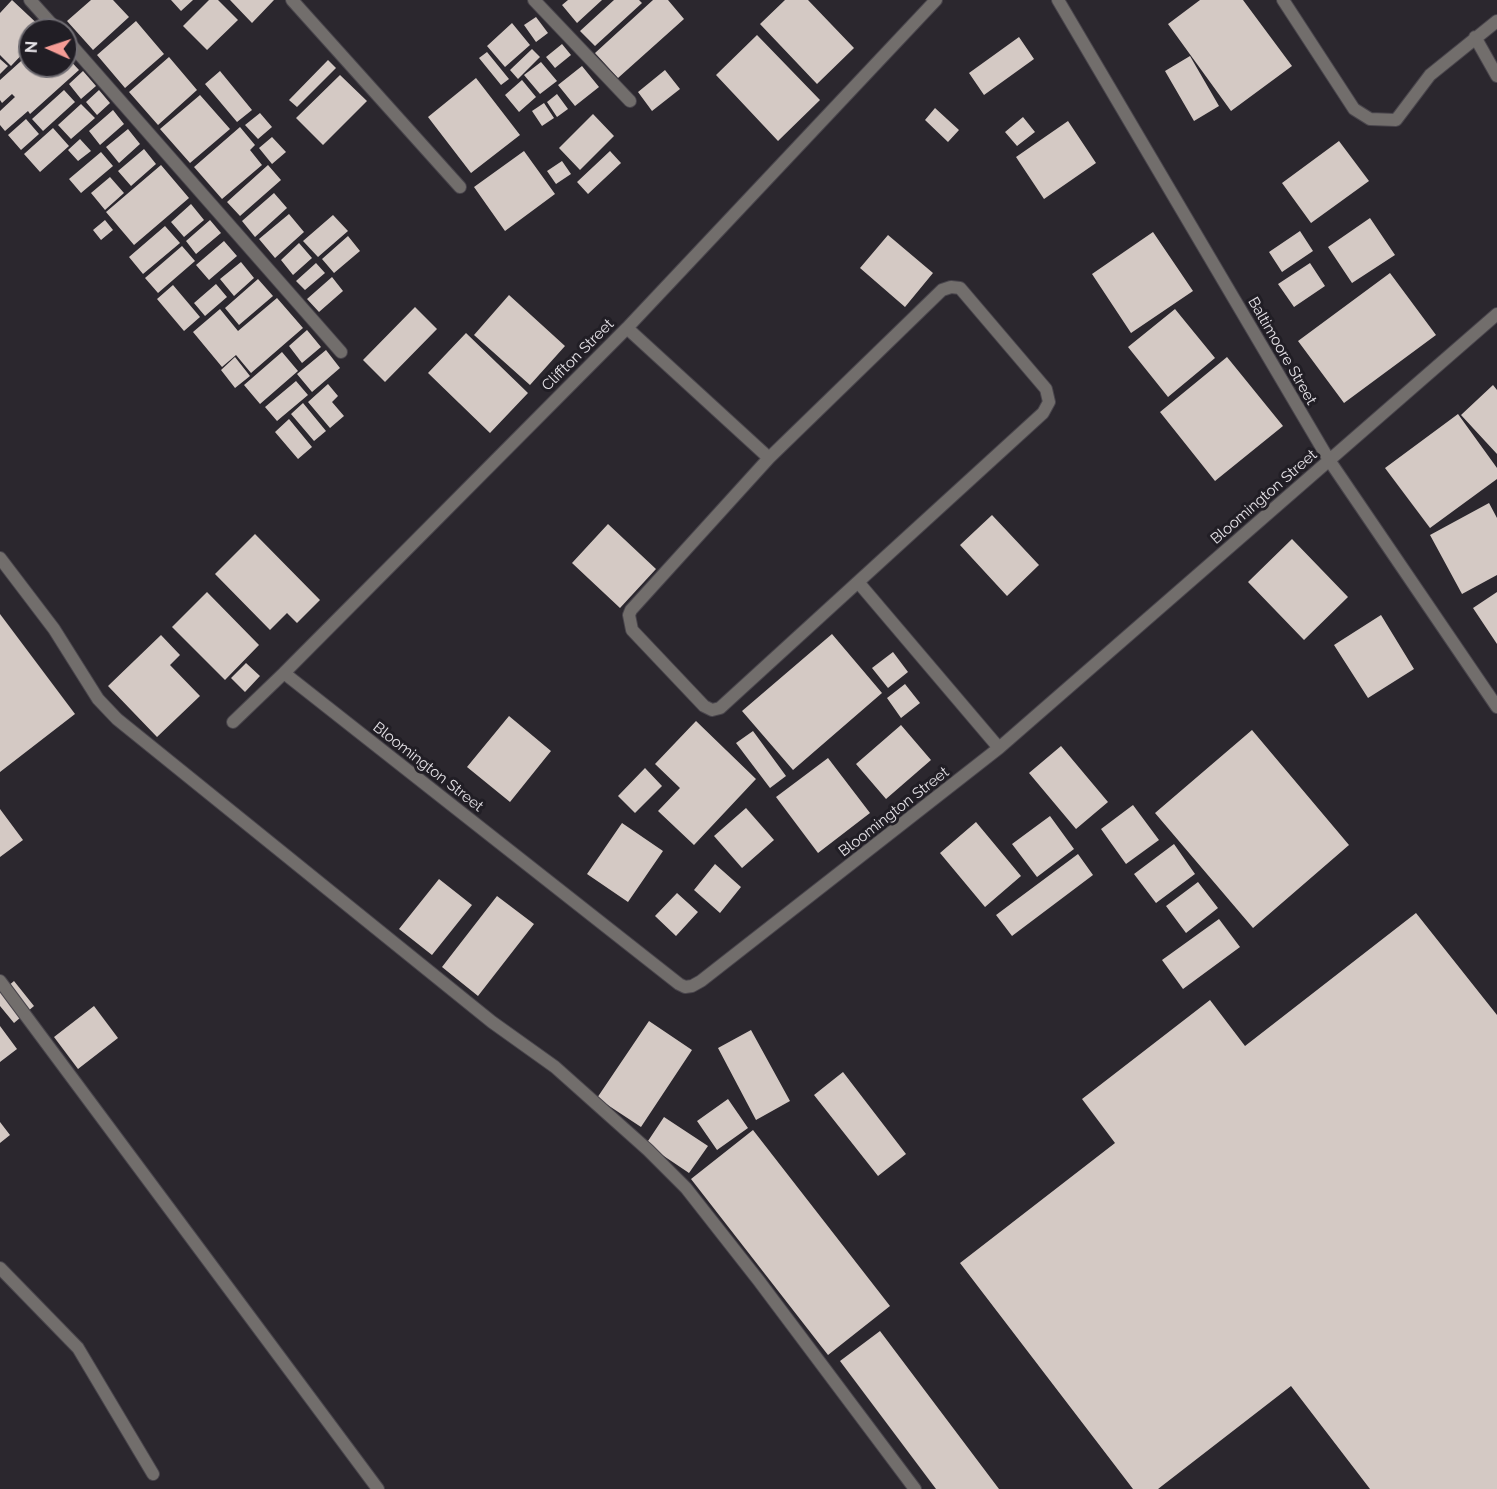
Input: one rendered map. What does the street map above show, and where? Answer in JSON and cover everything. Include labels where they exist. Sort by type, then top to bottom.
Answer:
[{"type":"street","points":[[30,0],[46,18]]},
{"type":"street","points":[[292,0],[460,187]]},
{"type":"street","points":[[534,0],[630,101]]},
{"type":"street","name":"Cliffton Street","points":[[233,722],[627,328],[936,0]]},
{"type":"street","name":"Baltimoore Street","points":[[1058,0],[1329,460],[1497,706]]},
{"type":"street","points":[[1283,0],[1354,109],[1370,120],[1396,120],[1430,75],[1497,21]]},
{"type":"street","points":[[1475,37],[1497,76]]},
{"type":"street","points":[[78,53],[341,352]]},
{"type":"street","points":[[951,287],[960,288],[1046,389],[1049,402],[1043,413],[720,708],[712,710],[704,706],[632,630],[629,615],[631,609],[769,458],[942,290],[951,287]]},
{"type":"street","name":"Bloomington Street","points":[[284,673],[685,987],[701,981],[999,748],[1497,314]]},
{"type":"street","points":[[627,328],[769,458]]},
{"type":"street","points":[[0,558],[54,629],[98,699],[117,719],[492,1022],[555,1067],[648,1150],[686,1188],[915,1489]]},
{"type":"street","points":[[858,582],[999,748]]},
{"type":"street","points":[[0,981],[378,1489]]},
{"type":"street","points":[[0,1268],[78,1348],[153,1474]]},
{"type":"building","points":[[12,0],[31,18],[18,18],[18,59],[11,66],[0,55],[0,13]]},
{"type":"building","points":[[91,0],[113,0],[129,17],[93,50],[78,33],[78,18],[70,18]]},
{"type":"building","points":[[171,0],[193,0],[181,11]]},
{"type":"building","points":[[209,0],[218,0],[238,20],[207,50],[183,26]]},
{"type":"building","points":[[230,0],[274,0],[252,23]]},
{"type":"building","points":[[568,0],[602,0],[577,23],[562,5]]},
{"type":"building","points":[[614,0],[639,0],[642,3],[595,46],[580,31]]},
{"type":"building","points":[[653,0],[668,0],[684,19],[618,78],[595,53]]},
{"type":"building","points":[[785,0],[808,0],[854,48],[817,84],[760,24]]},
{"type":"building","points":[[1200,0],[1243,0],[1292,66],[1231,111],[1168,24]]},
{"type":"building","points":[[536,17],[548,33],[536,42],[524,25]]},
{"type":"building","points":[[136,21],[164,54],[125,88],[97,55]]},
{"type":"building","points":[[512,23],[530,45],[505,67],[487,46]]},
{"type":"building","points":[[757,35],[820,100],[778,141],[716,75]]},
{"type":"building","points":[[1019,37],[1034,59],[984,95],[969,73]]},
{"type":"building","points":[[562,44],[571,55],[555,68],[546,57]]},
{"type":"building","points":[[532,49],[540,57],[518,79],[510,70]]},
{"type":"building","points":[[487,52],[509,79],[501,85],[479,58]]},
{"type":"building","points":[[1190,56],[1219,106],[1194,121],[1165,71]]},
{"type":"building","points":[[169,57],[197,90],[158,125],[129,92]]},
{"type":"building","points":[[0,59],[8,66],[0,74]]},
{"type":"building","points":[[328,60],[336,68],[297,107],[289,100]]},
{"type":"building","points":[[541,62],[557,81],[540,94],[524,75]]},
{"type":"building","points":[[18,64],[18,78],[70,78],[30,114],[28,111],[5,131],[0,125],[0,111],[15,97],[12,94],[2,103],[0,80]]},
{"type":"building","points":[[582,66],[599,87],[575,106],[558,85]]},
{"type":"building","points":[[665,70],[680,89],[652,111],[638,92]]},
{"type":"building","points":[[83,71],[96,86],[81,99],[69,84]]},
{"type":"building","points":[[220,71],[252,110],[237,122],[205,84]]},
{"type":"building","points":[[340,75],[367,101],[323,145],[296,118]]},
{"type":"building","points":[[476,78],[520,135],[471,173],[428,117]]},
{"type":"building","points":[[522,80],[536,97],[519,112],[505,95]]},
{"type":"building","points":[[64,90],[75,102],[43,131],[32,119]]},
{"type":"building","points":[[99,90],[110,103],[97,115],[86,102]]},
{"type":"building","points":[[557,94],[568,109],[557,117],[547,102]]},
{"type":"building","points":[[200,95],[230,129],[190,163],[160,129]]},
{"type":"building","points":[[544,103],[554,118],[542,126],[532,111]]},
{"type":"building","points":[[81,104],[95,118],[71,139],[58,125]]},
{"type":"building","points":[[935,108],[959,130],[948,142],[925,120]]},
{"type":"building","points":[[113,110],[124,124],[100,145],[89,131]]},
{"type":"building","points":[[260,113],[272,127],[258,139],[245,125]]},
{"type":"building","points":[[593,114],[614,136],[580,170],[559,148]]},
{"type":"building","points":[[1023,117],[1035,132],[1017,146],[1005,132]]},
{"type":"building","points":[[26,119],[39,134],[21,150],[8,135]]},
{"type":"building","points":[[1068,121],[1096,163],[1044,199],[1016,157]]},
{"type":"building","points":[[240,127],[255,145],[250,150],[262,165],[222,199],[194,167]]},
{"type":"building","points":[[53,128],[69,146],[40,172],[24,154]]},
{"type":"building","points":[[128,129],[140,144],[119,163],[106,147]]},
{"type":"building","points":[[272,137],[286,152],[272,164],[259,148]]},
{"type":"building","points":[[80,139],[91,151],[78,161],[68,150]]},
{"type":"building","points":[[1339,141],[1369,181],[1311,223],[1282,183]]},
{"type":"building","points":[[144,149],[156,164],[131,186],[118,171]]},
{"type":"building","points":[[524,151],[555,194],[505,231],[474,187]]},
{"type":"building","points":[[610,151],[621,163],[588,194],[577,182]]},
{"type":"building","points":[[101,152],[113,166],[81,193],[69,179]]},
{"type":"building","points":[[562,161],[571,174],[556,184],[547,171]]},
{"type":"building","points":[[161,165],[189,198],[134,245],[106,212]]},
{"type":"building","points":[[268,165],[281,180],[240,216],[227,202]]},
{"type":"building","points":[[110,177],[124,193],[105,210],[91,193]]},
{"type":"building","points":[[274,193],[287,208],[255,237],[242,221]]},
{"type":"building","points":[[191,204],[204,220],[184,237],[171,222]]},
{"type":"building","points":[[289,214],[304,232],[275,258],[259,239]]},
{"type":"building","points":[[333,215],[348,231],[318,257],[303,241]]},
{"type":"building","points":[[1370,218],[1395,255],[1352,283],[1328,247]]},
{"type":"building","points":[[105,220],[113,230],[101,240],[93,230]]},
{"type":"building","points":[[210,220],[221,233],[196,254],[186,241]]},
{"type":"building","points":[[165,226],[180,243],[143,274],[129,257]]},
{"type":"building","points":[[1300,231],[1313,251],[1282,272],[1269,252]]},
{"type":"building","points":[[1153,232],[1193,291],[1131,333],[1092,274]]},
{"type":"building","points":[[888,235],[933,273],[905,307],[860,268]]},
{"type":"building","points":[[348,236],[360,251],[334,273],[322,259]]},
{"type":"building","points":[[224,241],[237,256],[209,280],[196,265]]},
{"type":"building","points":[[299,243],[312,258],[293,275],[281,260]]},
{"type":"building","points":[[182,246],[195,261],[158,293],[145,278]]},
{"type":"building","points":[[241,262],[254,278],[234,296],[220,279]]},
{"type":"building","points":[[316,263],[325,273],[305,290],[296,281]]},
{"type":"building","points":[[1310,263],[1325,286],[1294,307],[1278,284]]},
{"type":"building","points":[[1390,273],[1436,335],[1344,403],[1298,341]]},
{"type":"building","points":[[332,277],[343,291],[319,312],[307,299]]},
{"type":"building","points":[[258,279],[273,296],[239,325],[225,308]]},
{"type":"building","points":[[216,284],[227,297],[205,316],[194,303]]},
{"type":"building","points":[[173,285],[200,317],[184,331],[157,299]]},
{"type":"building","points":[[509,295],[565,346],[530,385],[474,335]]},
{"type":"building","points":[[277,298],[303,328],[251,373],[236,355],[222,367],[193,332],[220,309],[238,331]]},
{"type":"building","points":[[415,307],[437,329],[385,382],[363,360]]},
{"type":"building","points":[[1175,309],[1215,358],[1168,397],[1128,347]]},
{"type":"building","points":[[307,330],[321,347],[302,363],[289,346]]},
{"type":"building","points":[[466,333],[528,393],[490,433],[428,373]]},
{"type":"building","points":[[326,350],[340,368],[312,392],[297,374]]},
{"type":"building","points":[[282,352],[298,371],[260,404],[244,385]]},
{"type":"building","points":[[235,357],[250,376],[235,388],[221,370]]},
{"type":"building","points":[[1227,357],[1283,426],[1215,481],[1160,412]]},
{"type":"building","points":[[296,381],[308,395],[277,421],[265,407]]},
{"type":"building","points":[[328,384],[338,396],[332,402],[344,416],[330,428],[308,402]]},
{"type":"building","points":[[1493,385],[1497,390],[1497,454],[1461,415]]},
{"type":"building","points":[[303,403],[326,431],[314,441],[291,414]]},
{"type":"building","points":[[1458,414],[1497,468],[1497,479],[1430,528],[1385,468]]},
{"type":"building","points":[[289,419],[312,447],[298,459],[275,432]]},
{"type":"building","points":[[1489,503],[1497,518],[1497,575],[1462,594],[1430,535]]},
{"type":"building","points":[[992,515],[1039,565],[1007,596],[960,545]]},
{"type":"building","points":[[608,524],[656,569],[620,608],[572,563]]},
{"type":"building","points":[[255,534],[320,600],[297,623],[287,613],[270,630],[215,574]]},
{"type":"building","points":[[1292,539],[1348,597],[1304,640],[1248,582]]},
{"type":"building","points":[[207,592],[259,645],[225,680],[172,627]]},
{"type":"building","points":[[1497,592],[1497,644],[1473,608]]},
{"type":"building","points":[[0,614],[75,714],[0,772]]},
{"type":"building","points":[[1381,615],[1414,669],[1368,698],[1334,645]]},
{"type":"building","points":[[832,634],[882,693],[793,770],[742,711]]},
{"type":"building","points":[[161,635],[180,655],[170,665],[200,696],[157,737],[108,686]]},
{"type":"building","points":[[893,652],[908,672],[888,688],[872,668]]},
{"type":"building","points":[[246,663],[260,676],[245,692],[231,678]]},
{"type":"building","points":[[905,684],[920,703],[901,718],[887,698]]},
{"type":"building","points":[[509,716],[551,751],[510,802],[467,767]]},
{"type":"building","points":[[696,721],[756,779],[694,845],[658,811],[680,788],[655,764]]},
{"type":"building","points":[[901,725],[931,760],[886,799],[856,764]]},
{"type":"building","points":[[1252,730],[1349,845],[1253,928],[1155,813]]},
{"type":"building","points":[[753,731],[786,776],[770,788],[736,743]]},
{"type":"building","points":[[1061,746],[1108,802],[1076,829],[1029,773]]},
{"type":"building","points":[[828,758],[870,813],[818,853],[776,797]]},
{"type":"building","points":[[645,768],[662,786],[635,813],[618,796]]},
{"type":"building","points":[[1133,805],[1159,840],[1126,864],[1101,829]]},
{"type":"building","points":[[746,808],[774,840],[742,868],[714,836]]},
{"type":"building","points":[[0,809],[23,840],[0,857]]},
{"type":"building","points":[[1050,816],[1074,849],[1037,877],[1012,844]]},
{"type":"building","points":[[976,822],[1021,876],[985,907],[940,853]]},
{"type":"building","points":[[622,823],[663,851],[628,902],[587,874]]},
{"type":"building","points":[[1174,844],[1195,874],[1156,903],[1134,874]]},
{"type":"building","points":[[1078,854],[1093,875],[1012,936],[996,915]]},
{"type":"building","points":[[715,864],[741,887],[720,913],[694,890]]},
{"type":"building","points":[[439,879],[472,905],[432,955],[399,929]]},
{"type":"building","points":[[1198,882],[1218,908],[1186,933],[1166,906]]},
{"type":"building","points":[[677,893],[698,912],[676,936],[655,916]]},
{"type":"building","points":[[497,896],[534,924],[478,996],[442,967]]},
{"type":"building","points":[[1416,913],[1497,1015],[1497,1489],[1370,1489],[1291,1386],[1158,1489],[1133,1489],[960,1263],[1115,1143],[1082,1099],[1210,1000],[1245,1046]]},
{"type":"building","points":[[1219,919],[1240,947],[1183,989],[1162,960]]},
{"type":"building","points":[[14,981],[34,1006],[14,1023],[0,1006],[0,993]]},
{"type":"building","points":[[94,1006],[118,1038],[78,1069],[54,1037]]},
{"type":"building","points":[[649,1021],[692,1050],[641,1127],[597,1098]]},
{"type":"building","points":[[0,1026],[17,1049],[0,1062]]},
{"type":"building","points":[[751,1030],[790,1101],[756,1120],[718,1048]]},
{"type":"building","points":[[843,1072],[906,1154],[878,1176],[814,1095]]},
{"type":"building","points":[[728,1099],[748,1128],[717,1150],[697,1121]]},
{"type":"building","points":[[664,1117],[708,1146],[689,1173],[646,1144]]},
{"type":"building","points":[[0,1122],[10,1135],[0,1143]]},
{"type":"building","points":[[753,1130],[890,1306],[828,1355],[691,1179]]},
{"type":"building","points":[[880,1331],[999,1489],[936,1489],[840,1361]]}]
